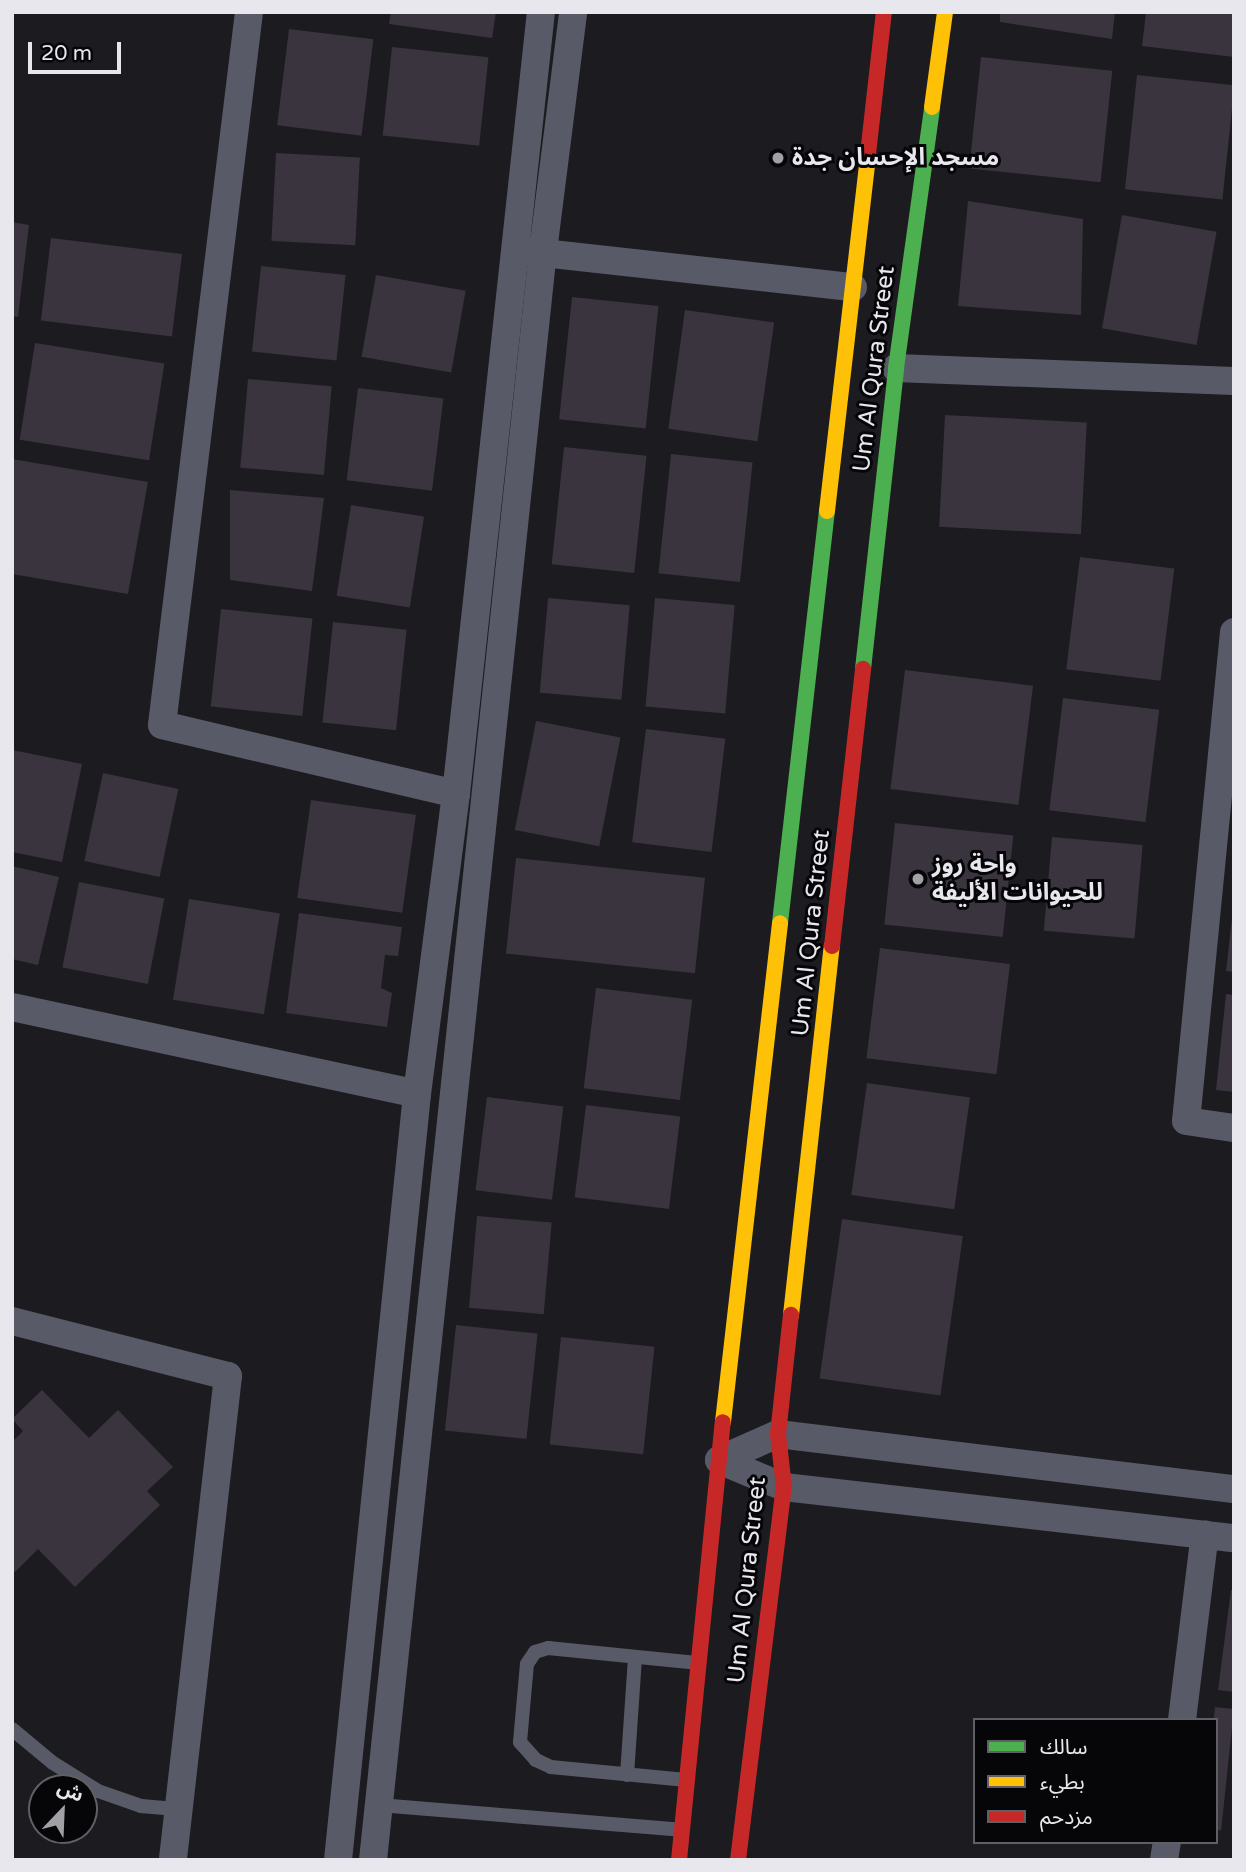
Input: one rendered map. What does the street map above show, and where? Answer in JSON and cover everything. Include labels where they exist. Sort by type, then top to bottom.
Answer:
[{"type":"main road","name":"Um Al Qura Street","points":[[678,1860],[719,1460],[884,12]]},
{"type":"main road","name":"Um Al Qura Street","points":[[738,1860],[784,1487],[778,1434],[896,368],[945,12]]},
{"type":"street","points":[[249,12],[162,724],[456,794]]},
{"type":"street","points":[[338,1860],[417,1094],[456,794],[541,12]]},
{"type":"street","points":[[373,1860],[543,251],[573,12]]},
{"type":"street","points":[[514,251],[543,251],[853,287]]},
{"type":"street","points":[[896,368],[1234,381]]},
{"type":"street","points":[[1234,632],[1186,1121],[1234,1129]]},
{"type":"street","points":[[12,1007],[417,1094]]},
{"type":"street","points":[[12,1321],[228,1376],[173,1860]]},
{"type":"street","points":[[719,1460],[778,1434],[1234,1489]]},
{"type":"street","points":[[719,1460],[784,1487],[1234,1538]]},
{"type":"street","points":[[1182,1718],[1205,1534]]},
{"type":"lane","points":[[688,1780],[551,1767],[536,1760],[520,1742],[527,1664],[535,1652],[548,1648],[700,1663]]},
{"type":"lane","points":[[627,1774],[635,1657]]},
{"type":"lane","points":[[12,1729],[53,1763],[98,1791],[141,1806],[179,1809]]},
{"type":"lane","points":[[379,1805],[682,1830]]},
{"type":"building","points":[[391,12],[496,12],[492,38],[389,24]]},
{"type":"building","points":[[1000,12],[1115,12],[1112,39],[1000,22]]},
{"type":"building","points":[[1146,12],[1234,12],[1234,57],[1142,46]]},
{"type":"building","points":[[289,29],[373,39],[362,136],[277,125]]},
{"type":"building","points":[[392,47],[488,57],[479,146],[383,136]]},
{"type":"building","points":[[981,57],[1112,71],[1101,182],[969,168]]},
{"type":"building","points":[[1137,75],[1234,85],[1222,200],[1125,189]]},
{"type":"building","points":[[276,153],[360,157],[355,245],[271,241]]},
{"type":"building","points":[[968,201],[1083,219],[1081,315],[958,306]]},
{"type":"building","points":[[1122,215],[1217,232],[1197,345],[1102,328]]},
{"type":"building","points":[[12,222],[29,225],[18,317],[12,316]]},
{"type":"building","points":[[51,238],[182,254],[172,336],[41,320]]},
{"type":"building","points":[[261,266],[346,275],[337,360],[252,352]]},
{"type":"building","points":[[376,275],[466,291],[451,373],[362,357]]},
{"type":"building","points":[[572,297],[659,306],[646,428],[559,419]]},
{"type":"building","points":[[685,310],[774,323],[757,441],[668,429]]},
{"type":"building","points":[[35,343],[164,363],[149,460],[20,440]]},
{"type":"building","points":[[248,379],[332,386],[324,475],[240,468]]},
{"type":"building","points":[[358,388],[443,398],[432,491],[347,480]]},
{"type":"building","points":[[945,415],[1087,422],[1081,534],[939,527]]},
{"type":"building","points":[[564,447],[647,456],[634,573],[552,564]]},
{"type":"building","points":[[671,454],[753,463],[740,582],[658,573]]},
{"type":"building","points":[[12,459],[148,482],[128,594],[12,574]]},
{"type":"building","points":[[230,490],[324,498],[312,591],[230,580]]},
{"type":"building","points":[[351,505],[424,517],[410,607],[337,596]]},
{"type":"building","points":[[1080,557],[1174,569],[1161,681],[1066,669]]},
{"type":"building","points":[[548,598],[630,605],[621,700],[540,693]]},
{"type":"building","points":[[655,598],[735,605],[725,714],[646,707]]},
{"type":"building","points":[[221,609],[312,619],[302,716],[211,706]]},
{"type":"building","points":[[333,622],[407,630],[396,730],[322,722]]},
{"type":"building","points":[[905,670],[1033,686],[1018,805],[890,789]]},
{"type":"building","points":[[1063,698],[1159,710],[1146,822],[1049,810]]},
{"type":"building","points":[[536,721],[620,737],[599,846],[515,830]]},
{"type":"building","points":[[646,729],[725,739],[712,852],[632,842]]},
{"type":"building","points":[[12,750],[82,764],[62,862],[12,852]]},
{"type":"building","points":[[103,773],[178,789],[160,877],[84,861]]},
{"type":"building","points":[[311,800],[416,815],[402,913],[297,898]]},
{"type":"building","points":[[895,823],[1013,835],[1003,937],[884,924]]},
{"type":"building","points":[[1052,837],[1143,845],[1134,939],[1044,931]]},
{"type":"building","points":[[516,858],[705,878],[695,973],[506,953]]},
{"type":"building","points":[[12,866],[59,877],[38,965],[12,959]]},
{"type":"building","points":[[79,882],[164,899],[148,984],[62,967]]},
{"type":"building","points":[[189,899],[280,913],[264,1014],[173,1000]]},
{"type":"building","points":[[299,913],[402,927],[398,956],[385,955],[381,988],[392,993],[387,1027],[286,1013]]},
{"type":"building","points":[[1234,918],[1234,972],[1226,971]]},
{"type":"building","points":[[880,948],[1010,964],[996,1074],[866,1058]]},
{"type":"building","points":[[596,988],[692,1000],[680,1100],[584,1088]]},
{"type":"building","points":[[1226,994],[1234,995],[1234,1092],[1216,1090]]},
{"type":"building","points":[[867,1083],[970,1097],[954,1209],[851,1195]]},
{"type":"building","points":[[487,1097],[563,1106],[552,1200],[476,1190]]},
{"type":"building","points":[[586,1105],[680,1117],[669,1209],[575,1197]]},
{"type":"building","points":[[477,1216],[552,1223],[544,1314],[469,1308]]},
{"type":"building","points":[[842,1219],[963,1236],[940,1395],[820,1378]]},
{"type":"building","points":[[456,1325],[538,1334],[526,1439],[445,1430]]},
{"type":"building","points":[[561,1337],[654,1347],[643,1454],[550,1444]]},
{"type":"building","points":[[42,1390],[89,1438],[118,1410],[173,1467],[147,1491],[160,1505],[75,1587],[38,1549],[15,1572],[12,1569],[12,1442],[23,1431],[12,1419]]},
{"type":"building","points":[[1231,1590],[1234,1590],[1234,1692],[1218,1690]]},
{"type":"building","points":[[1215,1707],[1234,1709],[1221,1830],[1218,1830],[1218,1718],[1214,1718]]},
{"type":"traffic: fast","points":[[863,669],[896,368],[932,107]]},
{"type":"traffic: fast","points":[[780,923],[827,511]]},
{"type":"traffic: slow","points":[[932,107],[945,12]]},
{"type":"traffic: slow","points":[[827,511],[868,154]]},
{"type":"traffic: slow","points":[[723,1422],[780,923]]},
{"type":"traffic: slow","points":[[791,1315],[832,946]]},
{"type":"traffic: jam","points":[[868,154],[884,12]]},
{"type":"traffic: jam","points":[[832,946],[863,669]]},
{"type":"traffic: jam","points":[[738,1860],[784,1487],[778,1434],[791,1315]]},
{"type":"traffic: jam","points":[[679,1860],[723,1422]]},
{"type":"place","name":"مسجد الإحسان جدة","points":[[778,158]]},
{"type":"place","name":"واحة روز للحيوانات الأليفة","points":[[918,879]]}]
